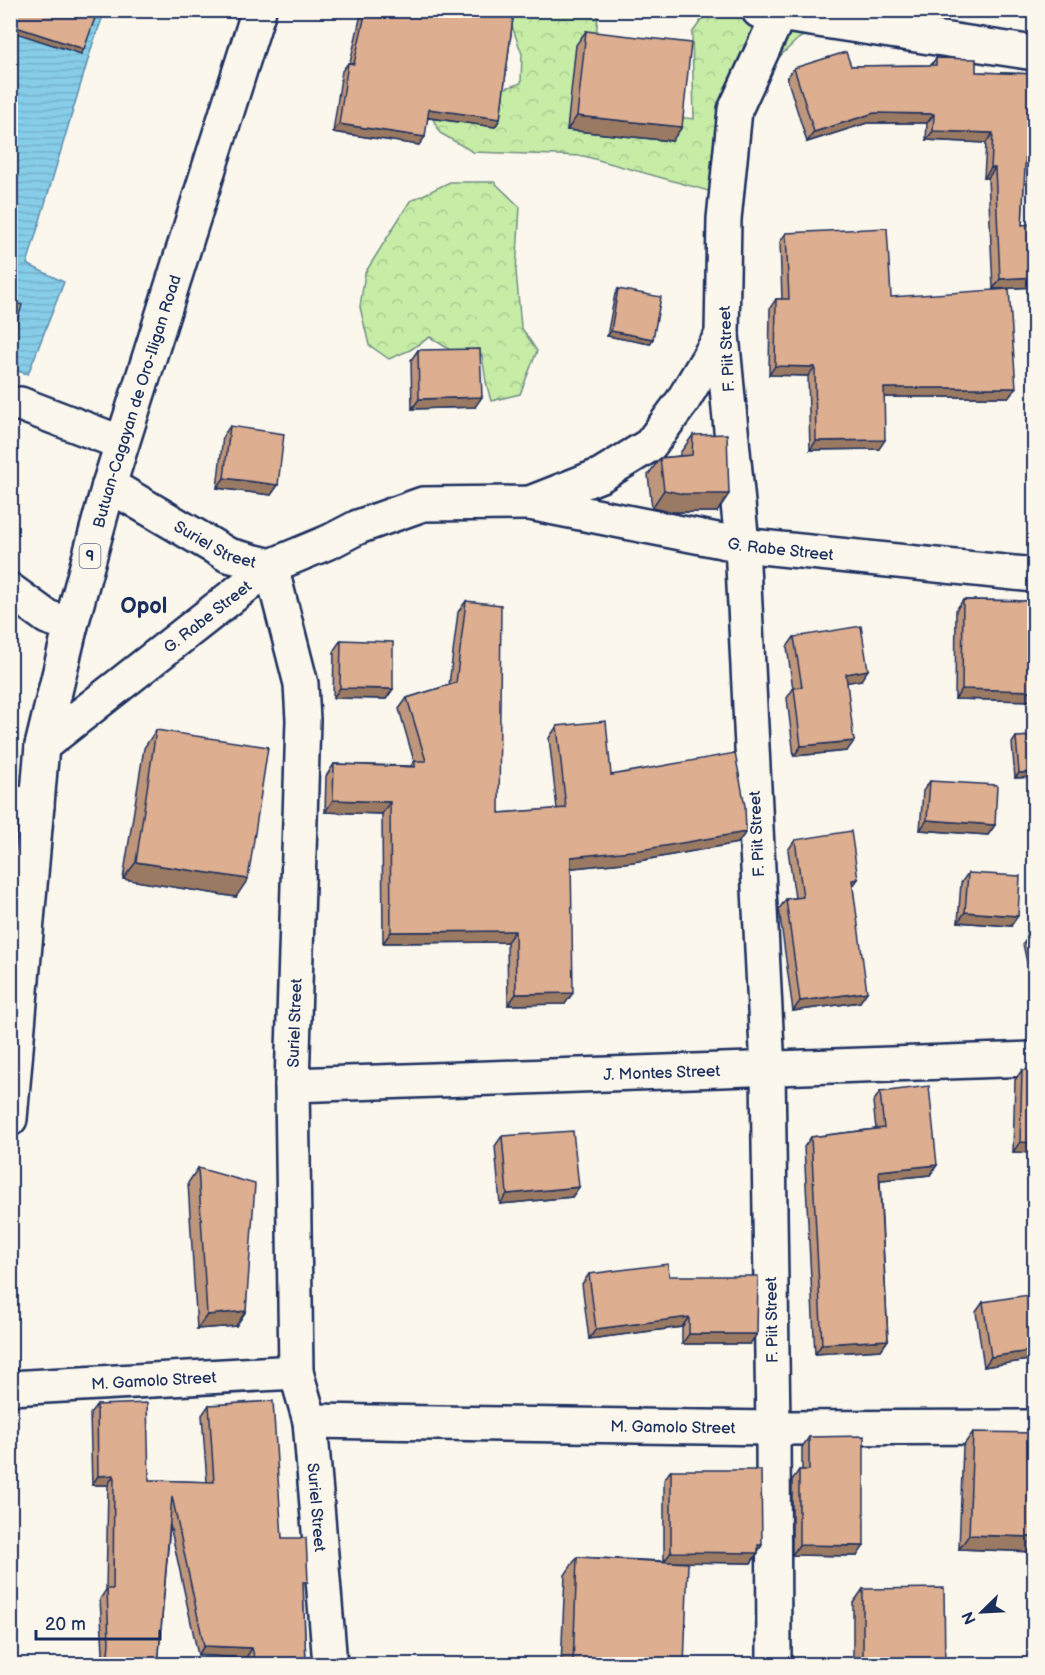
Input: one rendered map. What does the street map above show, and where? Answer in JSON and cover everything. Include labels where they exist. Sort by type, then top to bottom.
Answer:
[{"type":"main road","name":"Butuan-Cagayan de Oro-Iligan Road","points":[[10,1119],[24,804],[42,746],[59,621],[109,485],[259,10]]},
{"type":"main road","points":[[768,12],[1035,53]]},
{"type":"main road","name":"F. Piit Street","points":[[768,12],[735,110],[724,219],[722,335],[742,545],[768,1070],[774,1665]]},
{"type":"main road","name":"G. Rabe Street","points":[[530,503],[601,475],[650,445],[682,402],[722,335]]},
{"type":"main road","points":[[20,404],[122,443]]},
{"type":"main road","name":"Suriel Street","points":[[109,485],[228,555],[271,566],[301,684],[303,720],[291,1085],[296,1372],[310,1421],[330,1665]]},
{"type":"main road","name":"G. Rabe Street","points":[[42,746],[271,566],[358,527],[423,504],[530,503],[742,545],[1035,575]]},
{"type":"main road","points":[[10,590],[59,621]]},
{"type":"main road","points":[[10,621],[26,617],[59,621]]},
{"type":"main road","name":"J. Montes Street","points":[[291,1085],[1035,1059]]},
{"type":"main road","name":"M. Gamolo Street","points":[[10,1388],[296,1372]]},
{"type":"main road","name":"M. Gamolo Street","points":[[310,1421],[773,1428],[1035,1427]]},
{"type":"green space","points":[[513,11],[591,11],[598,16],[589,107],[694,119],[692,33],[708,11],[830,11],[828,22],[798,39],[774,62],[728,173],[712,192],[584,156],[473,152],[440,133],[433,119],[452,99],[500,90],[521,83],[522,54],[509,18]]},
{"type":"green space","points":[[450,182],[494,182],[520,207],[516,271],[521,327],[537,351],[520,394],[491,401],[482,355],[464,359],[430,337],[410,350],[389,359],[369,345],[360,307],[365,273],[410,201]]},
{"type":"water","points":[[10,11],[105,11],[93,43],[27,264],[64,282],[28,374],[10,369]]},
{"type":"building","points":[[10,10],[72,10],[95,18],[84,49],[10,25]]},
{"type":"building","points":[[366,10],[514,10],[500,119],[429,109],[425,137],[339,124],[348,63],[354,64]]},
{"type":"building","points":[[586,31],[691,43],[682,127],[577,116]]},
{"type":"building","points":[[846,52],[851,66],[936,65],[936,58],[976,59],[976,72],[1035,74],[1035,129],[1027,129],[1022,225],[1035,224],[1035,277],[1000,279],[995,168],[991,168],[993,133],[933,131],[934,114],[874,113],[814,132],[794,68]]},
{"type":"building","points":[[887,228],[891,297],[1009,289],[1016,388],[884,388],[885,440],[816,441],[815,367],[775,366],[776,299],[789,299],[786,233]]},
{"type":"building","points":[[618,289],[661,297],[653,339],[611,331]]},
{"type":"building","points":[[10,302],[22,305],[12,337],[10,337]]},
{"type":"building","points":[[480,349],[482,397],[419,399],[418,350]]},
{"type":"building","points":[[230,426],[284,434],[278,485],[224,478]]},
{"type":"building","points":[[727,434],[729,494],[683,494],[664,490],[660,458],[692,455],[693,435]]},
{"type":"building","points":[[963,600],[1035,601],[1035,691],[962,689]]},
{"type":"building","points":[[466,601],[501,605],[499,813],[566,808],[557,726],[606,721],[611,775],[735,753],[745,806],[746,832],[641,850],[571,857],[573,993],[516,994],[515,931],[391,932],[390,802],[333,800],[334,764],[415,767],[415,761],[426,761],[407,698],[456,683]]},
{"type":"building","points":[[861,626],[868,670],[846,674],[854,741],[801,746],[794,688],[802,687],[794,637]]},
{"type":"building","points":[[341,640],[393,642],[393,689],[340,688]]},
{"type":"building","points":[[156,730],[268,747],[248,879],[136,862]]},
{"type":"building","points":[[1035,736],[1035,772],[1019,773],[1016,737]]},
{"type":"building","points":[[930,781],[997,785],[995,825],[927,820]]},
{"type":"building","points":[[851,831],[858,879],[852,880],[867,992],[800,1001],[786,899],[803,897],[795,840]]},
{"type":"building","points":[[968,873],[1020,876],[1018,916],[965,912]]},
{"type":"building","points":[[1035,933],[1035,957],[1030,934]]},
{"type":"building","points":[[1022,1070],[1035,1070],[1035,1143],[1020,1142]]},
{"type":"building","points":[[929,1086],[937,1165],[879,1171],[888,1340],[822,1344],[811,1137],[884,1128],[880,1092]]},
{"type":"building","points":[[573,1131],[579,1187],[507,1194],[502,1136]]},
{"type":"building","points":[[198,1168],[255,1184],[246,1311],[207,1315]]},
{"type":"building","points":[[668,1264],[669,1276],[758,1276],[757,1334],[689,1334],[689,1317],[596,1329],[589,1274]]},
{"type":"building","points":[[1035,1294],[1035,1350],[991,1357],[983,1302]]},
{"type":"building","points":[[273,1401],[282,1538],[306,1538],[308,1582],[303,1582],[306,1665],[256,1665],[252,1648],[204,1646],[172,1496],[158,1665],[107,1665],[109,1643],[107,1589],[113,1589],[114,1475],[98,1476],[97,1405],[147,1403],[149,1480],[214,1482],[209,1405]]},
{"type":"building","points":[[973,1432],[1035,1433],[1035,1537],[969,1535]]},
{"type":"building","points":[[864,1436],[864,1546],[799,1545],[799,1470],[809,1470],[809,1437]]},
{"type":"building","points":[[671,1470],[761,1470],[762,1545],[758,1545],[758,1553],[671,1552]]},
{"type":"building","points":[[577,1557],[688,1563],[684,1665],[573,1665]]},
{"type":"building","points":[[944,1588],[945,1665],[863,1665],[863,1589]]},
{"type":"district","name":"Opol","points":[[144,605]]}]
